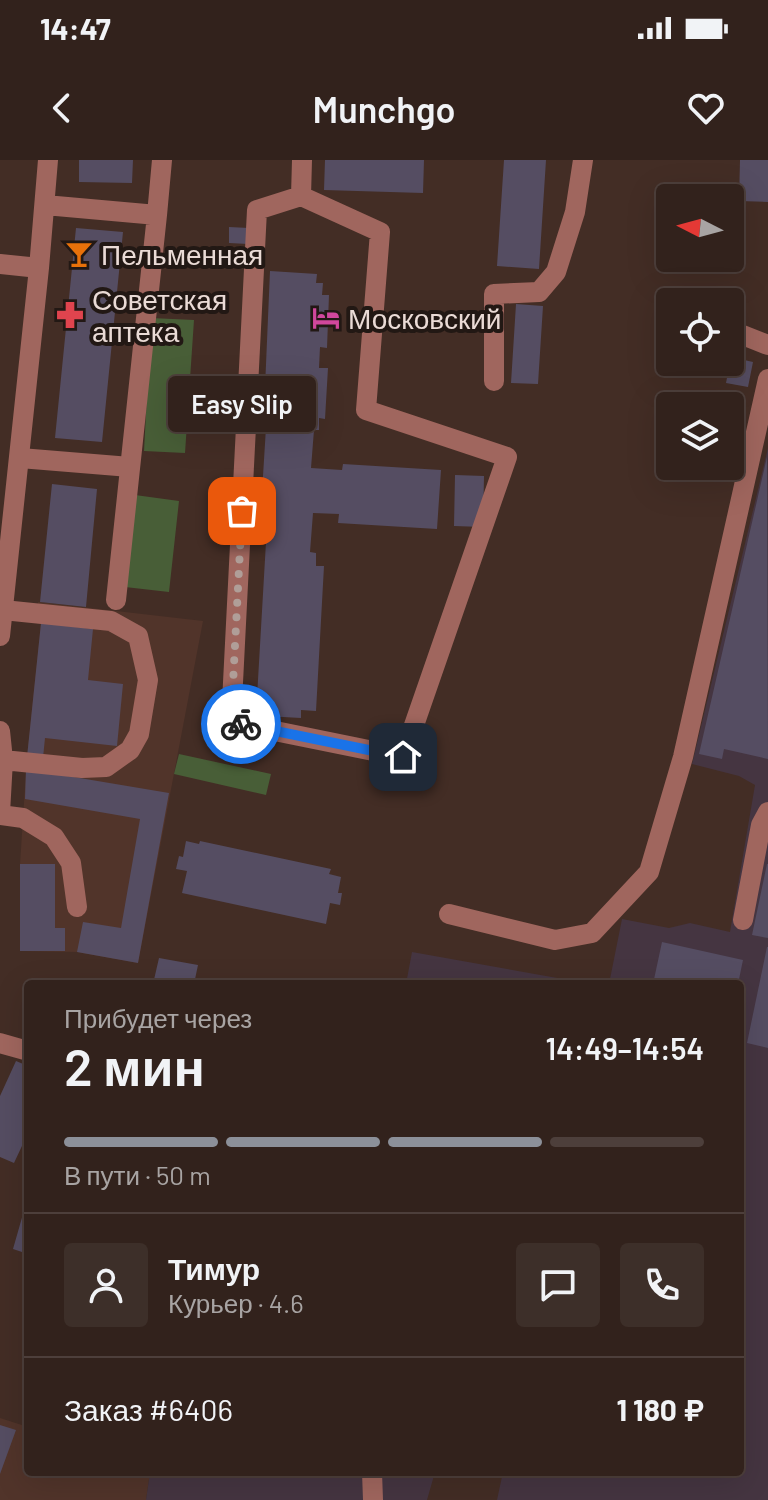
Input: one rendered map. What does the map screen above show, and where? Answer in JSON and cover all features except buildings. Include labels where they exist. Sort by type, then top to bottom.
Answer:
[{"type":"street","points":[[0,636],[4,561],[20,458],[48,160]]},
{"type":"street","points":[[116,600],[162,160]]},
{"type":"street","points":[[301,196],[302,160]]},
{"type":"street","points":[[494,381],[494,294],[539,292],[556,272],[575,212],[583,160]]},
{"type":"street","points":[[301,196],[380,232],[366,410],[507,457],[403,757],[231,722],[257,210],[301,196]]},
{"type":"street","points":[[45,205],[157,215]]},
{"type":"street","points":[[0,264],[39,268]]},
{"type":"street","points":[[744,336],[768,345]]},
{"type":"street","points":[[449,914],[555,940],[592,933],[649,872],[683,757],[768,383]]},
{"type":"street","points":[[20,458],[130,467]]},
{"type":"street","points":[[3,610],[111,621],[138,636],[148,680],[139,734],[130,750],[106,767],[82,768],[3,760]]},
{"type":"street","points":[[0,731],[3,760],[0,814],[23,818],[54,837],[71,863],[77,907]]},
{"type":"street","points":[[743,920],[761,825],[768,812]]},
{"type":"street","points":[[0,1043],[24,1050]]},
{"type":"street","points":[[372,1476],[373,1500]]},
{"type":"shaded area","points":[[768,448],[768,1500],[497,1500],[502,1476],[744,1476],[744,980],[610,980],[622,919],[669,928],[690,923],[730,932],[755,785],[739,776],[692,764]]},
{"type":"shaded area","points":[[38,602],[203,621],[138,963],[77,952],[20,951],[20,864],[41,624],[36,623]]},
{"type":"shaded area","points":[[412,952],[569,980],[407,980]]},
{"type":"shaded area","points":[[0,1418],[24,1426],[24,1476],[149,1476],[146,1500],[0,1500]]},
{"type":"shaded area","points":[[149,1476],[434,1476],[427,1500],[146,1500]]},
{"type":"green space","points":[[151,318],[194,320],[185,453],[144,451]]},
{"type":"green space","points":[[135,495],[179,501],[169,592],[125,587]]},
{"type":"green space","points":[[179,754],[271,774],[266,795],[174,774]]},
{"type":"way so far","points":[[241,724],[231,722],[242,511]]},
{"type":"place","name":"Пельменная","points":[[79,254]]},
{"type":"place","name":"Советская аптека","points":[[70,315]]},
{"type":"place","name":"Московский","points":[[326,318]]},
{"type":"place","name":"Easy Slip","points":[[242,511]]},
{"type":"route","points":[[241,724],[403,757]]}]
